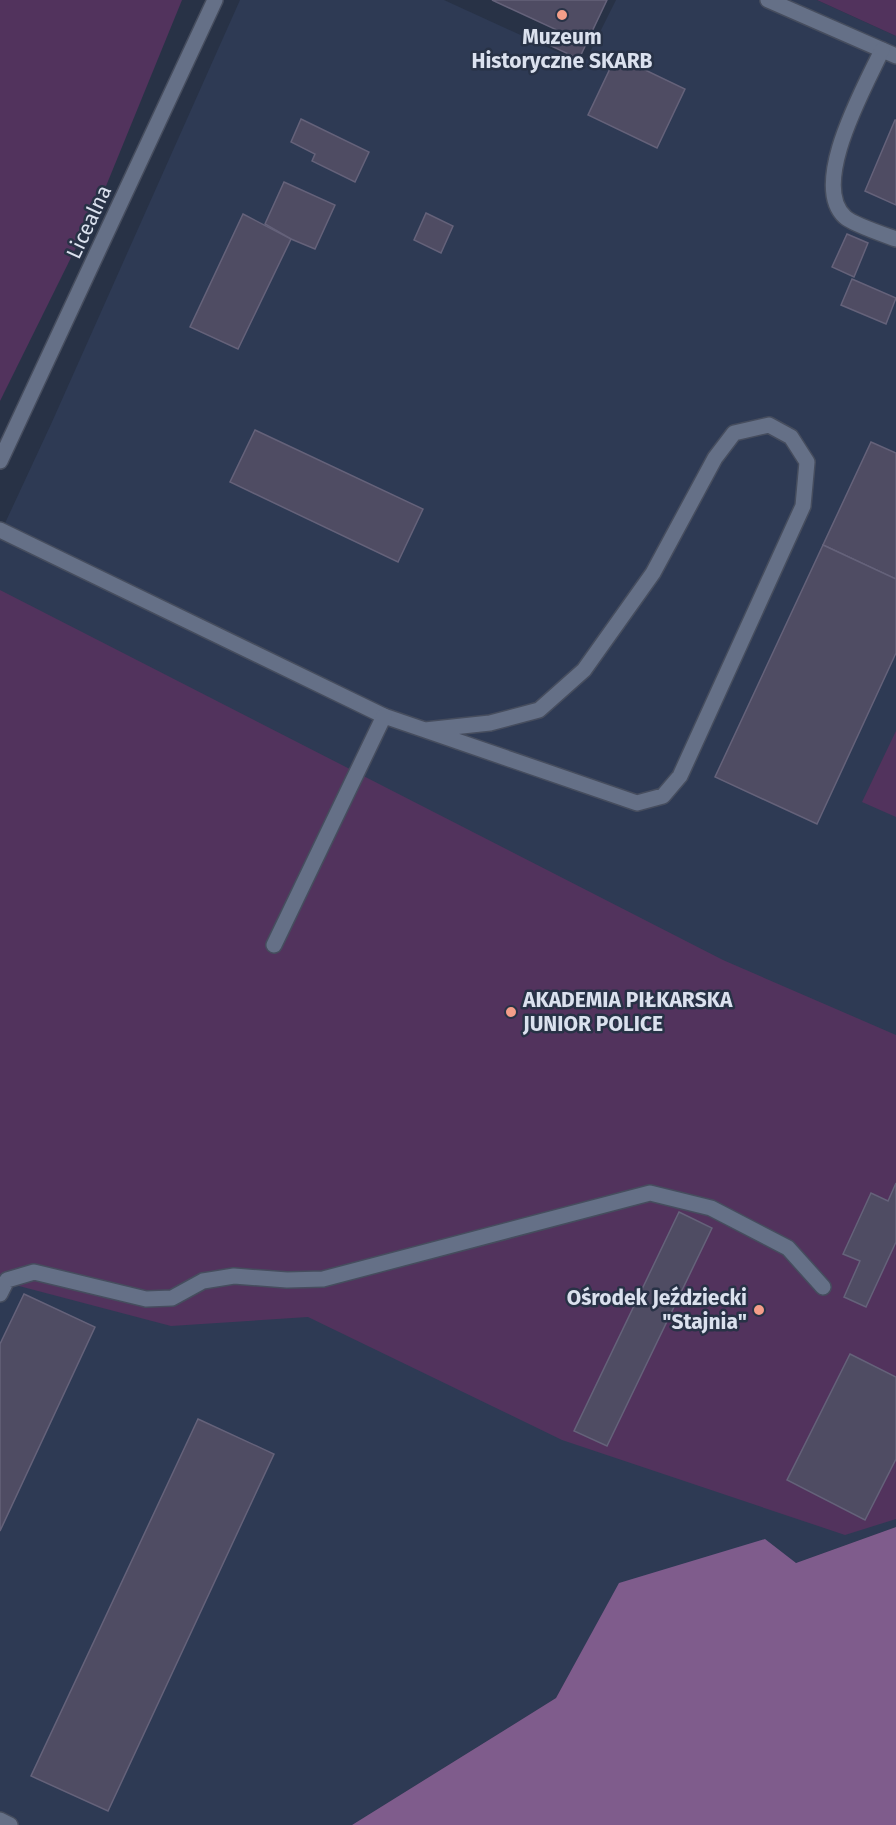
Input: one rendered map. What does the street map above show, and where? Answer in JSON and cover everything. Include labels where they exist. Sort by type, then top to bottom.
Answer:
[{"type":"street","name":"Licealna","points":[[0,461],[215,0]]},
{"type":"street","points":[[768,0],[889,53],[843,134],[835,165],[833,197],[845,218],[896,239]]},
{"type":"street","points":[[0,530],[384,716],[637,803],[663,796],[680,776],[803,506],[807,462],[791,437],[769,425],[734,433],[715,458],[653,573],[584,670],[539,710],[490,723],[425,730]]},
{"type":"street","points":[[274,945],[384,716]]},
{"type":"street","points":[[0,1294],[7,1280],[34,1272],[146,1299],[172,1298],[203,1281],[234,1276],[287,1280],[323,1279],[650,1193],[711,1208],[789,1248],[823,1287]]},
{"type":"street","points":[[0,1820],[10,1825]]},
{"type":"shaded area","points":[[0,0],[182,0],[104,191],[0,401]]},
{"type":"shaded area","points":[[240,0],[444,0],[584,64],[616,0],[817,0],[896,36],[896,1527],[796,1563],[620,1583],[556,1698],[352,1825],[0,1825],[0,534]]},
{"type":"shaded area","points":[[817,0],[896,0],[896,36]]},
{"type":"shaded area","points":[[0,590],[723,960],[896,1035],[896,1519],[845,1535],[562,1440],[308,1317],[171,1326],[0,1281]]},
{"type":"shaded area","points":[[896,731],[896,817],[862,802]]},
{"type":"shaded area","points":[[896,1527],[896,1825],[352,1825],[556,1698],[619,1583],[765,1539],[796,1563]]},
{"type":"building","name":"Muzeum Historyczne SKARB","points":[[492,0],[607,0],[579,59],[549,45],[557,30]]},
{"type":"building","points":[[616,56],[685,89],[657,148],[588,115]]},
{"type":"building","points":[[301,119],[369,152],[355,182],[312,161],[315,154],[291,142]]},
{"type":"building","points":[[896,120],[896,205],[865,191]]},
{"type":"building","points":[[284,182],[335,205],[315,249],[265,224]]},
{"type":"building","points":[[426,213],[453,226],[441,253],[414,240]]},
{"type":"building","points":[[243,214],[291,239],[238,349],[190,327]]},
{"type":"building","points":[[847,234],[868,243],[854,277],[832,267]]},
{"type":"building","points":[[852,279],[896,298],[886,324],[841,305]]},
{"type":"building","points":[[255,430],[423,509],[398,562],[230,482]]},
{"type":"building","points":[[871,442],[896,453],[896,579],[823,545]]},
{"type":"building","points":[[823,545],[896,579],[896,653],[817,824],[715,777]]},
{"type":"building","points":[[896,1183],[896,1242],[866,1307],[844,1297],[860,1261],[843,1254],[871,1193],[888,1201]]},
{"type":"building","points":[[679,1212],[712,1228],[607,1446],[574,1431]]},
{"type":"building","points":[[24,1294],[95,1327],[0,1531],[0,1344]]},
{"type":"building","points":[[850,1354],[896,1377],[896,1459],[865,1520],[787,1480]]},
{"type":"building","points":[[198,1419],[274,1454],[108,1811],[31,1776]]},
{"type":"place","name":"Muzeum Historyczne SKARB","points":[[562,15]]},
{"type":"place","name":"AKADEMIA PIŁKARSKA JUNIOR POLICE","points":[[511,1012]]},
{"type":"place","name":"Ośrodek Jeździecki \"Stajnia\"","points":[[759,1310]]}]
